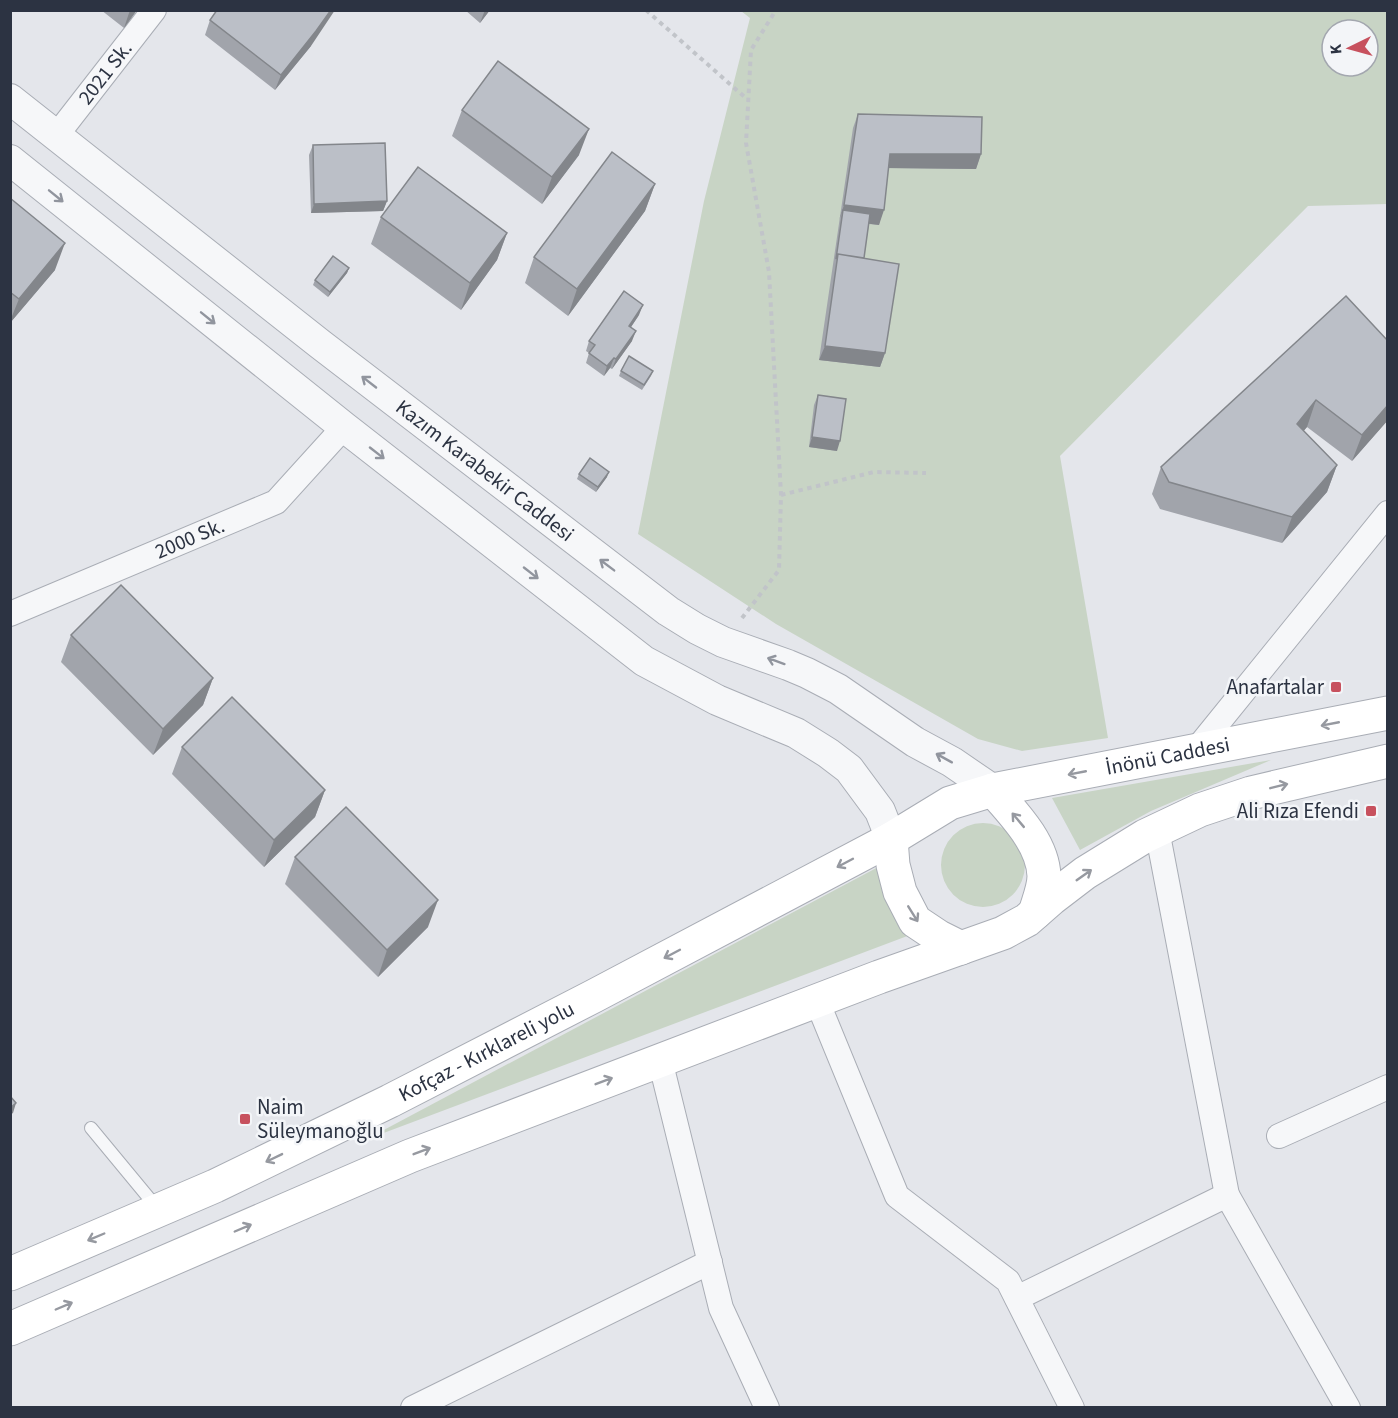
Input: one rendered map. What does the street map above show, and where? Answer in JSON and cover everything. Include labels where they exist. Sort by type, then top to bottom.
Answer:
[{"type":"main road","name":"İnönü Caddesi","points":[[950,803],[993,790],[1388,713]]},
{"type":"main road","points":[[10,1329],[410,1156],[879,977],[1003,933],[1027,920],[1085,873],[1145,836],[1200,810],[1251,793],[1388,761]]},
{"type":"main road","points":[[993,790],[1024,825],[1040,856],[1044,877],[1035,913]]},
{"type":"main road","name":"Kofçaz - Kırklareli yolu","points":[[10,1274],[215,1186],[390,1101],[891,839],[950,803]]},
{"type":"main road","points":[[891,839],[893,865],[900,892],[915,921],[961,948]]},
{"type":"street","name":"2021 Sk.","points":[[57,136],[154,10]]},
{"type":"street","name":"Kazım Karabekir Caddesi","points":[[10,99],[320,344],[668,611],[723,642],[788,665],[838,689],[915,742],[952,762],[993,790]]},
{"type":"street","points":[[10,159],[344,428],[644,661],[717,700],[796,733],[849,769],[880,811],[891,839]]},
{"type":"street","name":"2000 Sk.","points":[[10,614],[276,502],[344,428]]},
{"type":"street","points":[[1196,750],[1388,513]]},
{"type":"street","points":[[1157,831],[1227,1195],[1348,1407]]},
{"type":"street","points":[[817,1001],[897,1197],[1008,1281],[1072,1407]]},
{"type":"street","points":[[660,1060],[721,1308],[767,1407]]},
{"type":"street","points":[[1279,1136],[1388,1087]]},
{"type":"street","points":[[1017,1298],[1227,1195]]},
{"type":"street","points":[[413,1407],[710,1262]]},
{"type":"lane","points":[[91,1128],[159,1210]]},
{"type":"path","points":[[646,10],[749,100]]},
{"type":"path","points":[[723,642],[779,570],[781,495],[770,272],[746,143],[751,50],[776,10]]},
{"type":"path","points":[[781,495],[874,472],[926,473]]},
{"type":"green space","points":[[741,11],[1387,11],[1387,204],[1308,206],[1060,456],[1108,738],[1022,751],[978,739],[776,624],[638,534],[704,201],[750,18]]},
{"type":"green space","points":[[1271,760],[1151,811],[1080,850],[1052,798]]},
{"type":"green space","points":[[983,823],[999,826],[1013,835],[1022,849],[1025,865],[1022,881],[1013,895],[999,904],[983,907],[967,904],[953,895],[944,881],[941,865],[944,849],[953,835],[967,826]]},
{"type":"green space","points":[[882,865],[910,935],[365,1140]]},
{"type":"building","points":[[217,10],[331,10],[281,75],[210,20]]},
{"type":"building","points":[[498,61],[589,129],[552,177],[462,110]]},
{"type":"building","points":[[858,114],[982,117],[981,154],[890,154],[884,210],[844,205]]},
{"type":"building","points":[[385,143],[387,201],[314,204],[313,145]]},
{"type":"building","points":[[612,152],[655,184],[577,289],[534,257]]},
{"type":"building","points":[[418,167],[507,233],[470,283],[381,217]]},
{"type":"building","points":[[10,198],[65,243],[19,299],[10,292]]},
{"type":"building","points":[[843,210],[870,214],[864,258],[838,254],[836,259]]},
{"type":"building","points":[[838,254],[899,264],[885,353],[825,346]]},
{"type":"building","points":[[333,256],[349,268],[330,292],[315,280]]},
{"type":"building","points":[[624,291],[643,305],[629,326],[636,331],[616,359],[614,358],[607,366],[589,353],[595,345],[589,341]]},
{"type":"building","points":[[1346,296],[1388,341],[1388,405],[1362,435],[1316,400],[1297,424],[1337,465],[1292,517],[1169,482],[1161,467]]},
{"type":"building","points":[[629,356],[653,371],[644,385],[621,371]]},
{"type":"building","points":[[818,395],[846,399],[840,441],[812,437]]},
{"type":"building","points":[[590,458],[609,472],[598,487],[579,474]]},
{"type":"building","points":[[121,585],[213,678],[163,729],[71,635]]},
{"type":"building","points":[[232,697],[325,790],[274,840],[182,747]]},
{"type":"building","points":[[346,807],[438,900],[387,950],[295,857]]},
{"type":"building","points":[[10,1096],[16,1103],[10,1108]]},
{"type":"place","name":"Anafartalar","points":[[1336,687]]},
{"type":"place","name":"Ali Rıza Efendi","points":[[1371,811]]},
{"type":"place","name":"Naim Süleymanoğlu","points":[[245,1119]]}]
